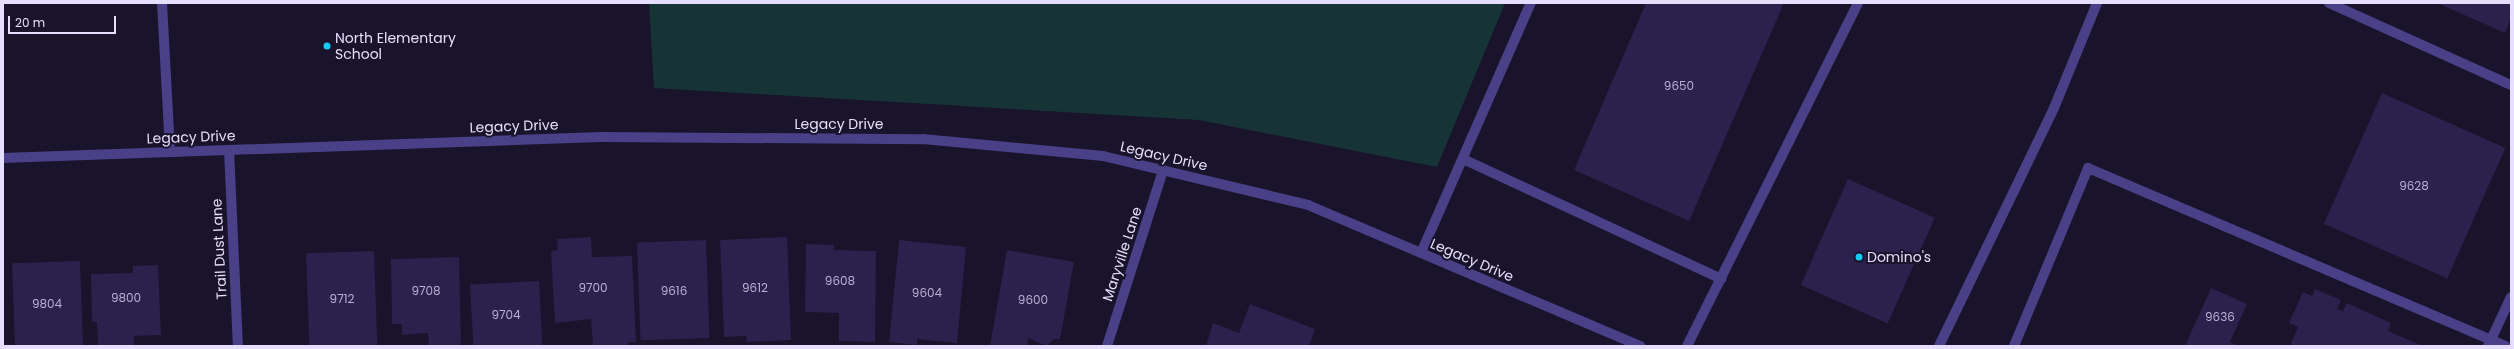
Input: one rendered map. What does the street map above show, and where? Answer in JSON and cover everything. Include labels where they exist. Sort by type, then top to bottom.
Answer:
[{"type":"street","points":[[162,3],[170,152]]},
{"type":"street","points":[[1421,253],[1532,3]]},
{"type":"street","points":[[1688,346],[1858,3]]},
{"type":"street","points":[[1939,346],[2054,108],[2097,3]]},
{"type":"street","points":[[2329,3],[2511,85]]},
{"type":"street","name":"Legacy Drive","points":[[3,158],[602,137],[923,139],[1103,156],[1308,205],[1640,346]]},
{"type":"street","name":"Trail Dust Lane","points":[[229,150],[238,346]]},
{"type":"street","points":[[1463,159],[1721,278]]},
{"type":"street","points":[[2014,346],[2088,168],[2490,343],[2506,346]]},
{"type":"street","name":"Maryville Lane","points":[[1107,346],[1163,170]]},
{"type":"street","points":[[2490,343],[2511,297]]},
{"type":"green space","points":[[649,3],[1505,3],[1437,167],[1199,120],[654,88]]},
{"type":"building","points":[[1646,3],[1784,3],[1689,221],[1574,170]]},
{"type":"building","points":[[2437,3],[2511,3],[2511,18],[2505,33]]},
{"type":"building","points":[[2382,93],[2505,148],[2447,279],[2324,224]]},
{"type":"building","points":[[1848,179],[1935,218],[1888,324],[1801,285]]},
{"type":"building","points":[[591,237],[592,257],[632,256],[636,342],[628,342],[628,345],[593,346],[591,319],[555,323],[551,251],[558,250],[557,239]]},
{"type":"building","points":[[787,237],[791,340],[747,342],[746,336],[724,337],[720,240]]},
{"type":"building","points":[[706,240],[709,338],[640,340],[637,242]]},
{"type":"building","points":[[899,240],[966,247],[957,343],[917,339],[917,345],[889,342]]},
{"type":"building","points":[[806,244],[834,245],[833,250],[876,251],[875,342],[839,341],[839,313],[805,312]]},
{"type":"building","points":[[1007,250],[1074,262],[1060,339],[1054,339],[1046,346],[1028,338],[1027,346],[990,346]]},
{"type":"building","points":[[374,251],[377,346],[309,346],[306,253]]},
{"type":"building","points":[[459,257],[461,346],[429,346],[428,333],[402,335],[402,324],[392,324],[391,259]]},
{"type":"building","points":[[80,261],[83,346],[15,346],[12,263]]},
{"type":"building","points":[[158,265],[161,335],[134,336],[134,346],[98,346],[97,322],[92,322],[91,274],[133,273],[133,266]]},
{"type":"building","points":[[539,281],[542,346],[473,346],[470,285]]},
{"type":"building","points":[[2211,288],[2247,304],[2230,342],[2238,346],[2185,346]]},
{"type":"building","points":[[2315,289],[2341,300],[2337,309],[2343,311],[2347,303],[2391,323],[2388,331],[2423,346],[2290,346],[2298,327],[2289,323],[2303,292],[2312,296]]},
{"type":"building","points":[[1250,304],[1315,329],[1309,346],[1206,346],[1213,323],[1239,333]]},
{"type":"place","name":"North Elementary School","points":[[327,46]]},
{"type":"place","name":"Domino's","points":[[1859,257]]}]
